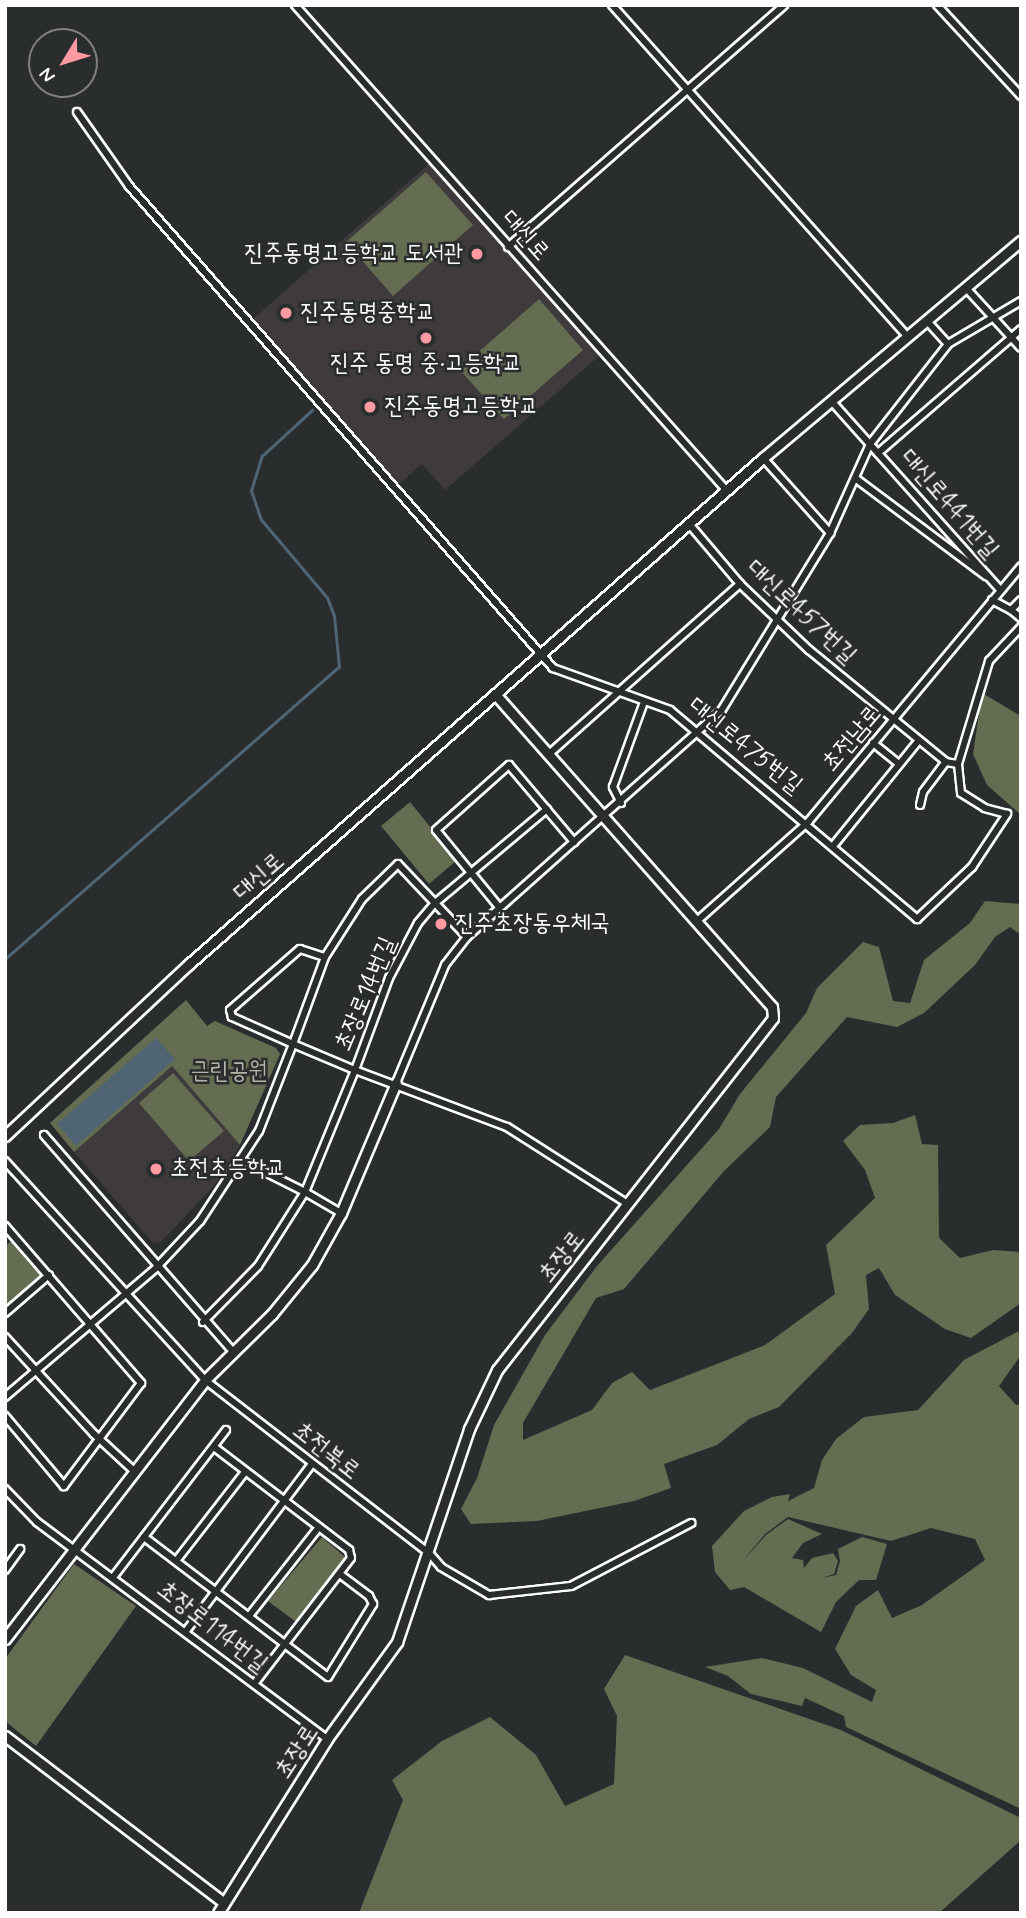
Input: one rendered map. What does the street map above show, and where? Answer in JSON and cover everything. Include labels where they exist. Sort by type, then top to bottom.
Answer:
[{"type":"street","name":"대신로","points":[[295,5],[727,491]]},
{"type":"street","points":[[612,5],[686,92],[908,337]]},
{"type":"street","points":[[508,247],[784,5]]},
{"type":"street","points":[[937,5],[1021,96]]},
{"type":"street","points":[[77,112],[129,186],[542,653]]},
{"type":"street","name":"대신로","points":[[5,1136],[189,964],[497,696],[763,458],[833,403],[1021,241]]},
{"type":"street","points":[[966,288],[1021,348]]},
{"type":"street","points":[[927,321],[948,344],[989,316],[1021,302]]},
{"type":"street","points":[[878,453],[1021,329]]},
{"type":"street","name":"대신로441번길","points":[[870,444],[948,344]]},
{"type":"street","name":"대신로441번길","points":[[833,403],[1000,590]]},
{"type":"street","points":[[5,1639],[74,1545],[205,1380],[312,1265],[341,1213],[445,965],[467,937],[499,907],[606,817],[721,711],[830,533],[870,444]]},
{"type":"street","points":[[763,458],[830,533]]},
{"type":"street","points":[[855,478],[975,572],[988,577]]},
{"type":"street","name":"대신로457번길","points":[[690,524],[740,583],[778,621],[946,762]]},
{"type":"street","name":"초전남로","points":[[697,921],[808,822],[1021,566]]},
{"type":"street","points":[[549,754],[740,583]]},
{"type":"street","points":[[992,600],[1021,618]]},
{"type":"street","points":[[1011,610],[1021,600]]},
{"type":"street","points":[[920,805],[923,792],[946,762],[958,764],[989,661],[1021,627]]},
{"type":"street","name":"대신로475번길","points":[[542,653],[553,668],[615,693],[670,710],[808,822],[917,919],[972,867],[1007,814],[985,808],[961,793],[958,764]]},
{"type":"street","name":"초장로","points":[[218,1913],[327,1739],[397,1642],[480,1398],[497,1370],[773,1018],[772,1007],[497,696]]},
{"type":"street","points":[[621,803],[613,787],[644,702]]},
{"type":"street","points":[[833,846],[919,740]]},
{"type":"street","points":[[873,743],[899,764]]},
{"type":"street","points":[[499,907],[436,830],[509,765],[574,842]]},
{"type":"street","points":[[472,875],[547,809]]},
{"type":"street","points":[[5,1397],[156,1268],[200,1221],[243,1161],[293,1044],[325,957],[362,899],[398,864],[467,937]]},
{"type":"street","name":"초장로14번길","points":[[203,1322],[258,1266],[305,1192],[389,978],[418,923],[435,903],[472,875]]},
{"type":"street","points":[[325,957],[300,949],[230,1010],[232,1017],[355,1070],[396,1083],[506,1127],[628,1204]]},
{"type":"street","points":[[44,1135],[203,1322],[233,1352]]},
{"type":"street","name":"초전북로","points":[[5,1161],[205,1380],[429,1553],[441,1567],[489,1595],[571,1586],[691,1523]]},
{"type":"street","points":[[243,1161],[341,1213]]},
{"type":"street","points":[[5,1226],[141,1384],[97,1438],[65,1486],[5,1416]]},
{"type":"street","points":[[5,1241],[13,1234]]},
{"type":"street","points":[[5,1313],[49,1275]]},
{"type":"street","points":[[5,1337],[97,1438],[133,1470]]},
{"type":"street","points":[[114,1576],[226,1430]]},
{"type":"street","points":[[214,1447],[349,1550],[351,1558],[254,1684]]},
{"type":"street","points":[[186,1631],[312,1464]]},
{"type":"street","points":[[176,1561],[245,1472]]},
{"type":"street","name":"초장로114번길","points":[[5,1489],[37,1521],[74,1545],[327,1739]]},
{"type":"street","points":[[249,1616],[319,1527]]},
{"type":"street","points":[[144,1537],[328,1677],[334,1672],[373,1604],[369,1596],[340,1574]]},
{"type":"street","points":[[5,1570],[20,1549]]},
{"type":"street","points":[[5,1554],[13,1560]]},
{"type":"street","points":[[5,1736],[224,1903]]},
{"type":"shaded area","name":"진주 동명 중·고등학교","points":[[429,164],[600,355],[445,490],[422,464],[398,485],[252,320]]},
{"type":"shaded area","name":"초전초등학교","points":[[172,1066],[240,1145],[214,1186],[160,1243],[152,1242],[74,1152]]},
{"type":"green space","points":[[426,172],[473,225],[393,296],[346,242]]},
{"type":"green space","points":[[539,299],[583,350],[504,419],[459,369]]},
{"type":"green space","points":[[982,693],[1021,716],[1021,815],[987,785],[973,754]]},
{"type":"green space","points":[[410,802],[457,860],[429,884],[381,826]]},
{"type":"green space","points":[[985,901],[1021,904],[1021,935],[1010,927],[995,937],[975,965],[924,1013],[897,1027],[847,1017],[776,1097],[770,1127],[724,1171],[624,1289],[596,1298],[523,1423],[523,1440],[592,1410],[612,1383],[632,1372],[650,1390],[765,1345],[835,1294],[826,1245],[875,1198],[865,1170],[843,1141],[860,1125],[893,1123],[915,1115],[922,1144],[938,1145],[939,1238],[960,1258],[993,1250],[1021,1252],[1021,1303],[971,1338],[945,1329],[895,1295],[879,1268],[866,1275],[869,1309],[852,1333],[779,1407],[749,1419],[717,1445],[664,1464],[671,1488],[634,1501],[537,1521],[471,1524],[461,1509],[477,1478],[494,1425],[545,1335],[597,1266],[719,1129],[740,1094],[806,1013],[817,988],[863,942],[879,947],[893,1001],[910,1003],[924,960],[970,923]]},
{"type":"green space","name":"근린공원","points":[[186,1000],[207,1026],[215,1021],[276,1048],[280,1054],[240,1145],[172,1066],[74,1152],[50,1123]]},
{"type":"green space","points":[[173,1073],[224,1131],[189,1161],[139,1103]]},
{"type":"green space","points":[[13,1240],[43,1275],[5,1308],[5,1246]]},
{"type":"green space","points":[[1021,1330],[1021,1355],[999,1386],[1016,1405],[1021,1404],[1021,1809],[846,1727],[844,1716],[805,1698],[802,1706],[751,1694],[728,1676],[705,1667],[762,1658],[803,1668],[872,1702],[876,1690],[851,1675],[835,1649],[856,1606],[878,1590],[892,1618],[922,1605],[985,1560],[975,1539],[931,1528],[891,1541],[788,1517],[765,1534],[742,1562],[766,1535],[788,1519],[822,1534],[803,1543],[792,1558],[803,1560],[804,1568],[812,1558],[833,1553],[838,1561],[834,1574],[822,1578],[836,1575],[840,1561],[838,1549],[862,1537],[887,1544],[876,1580],[859,1580],[836,1602],[821,1632],[744,1587],[730,1590],[715,1572],[712,1546],[744,1511],[772,1497],[790,1494],[788,1501],[814,1488],[822,1460],[836,1439],[864,1417],[918,1410],[964,1360]]},
{"type":"green space","points":[[322,1537],[346,1558],[296,1622],[268,1601]]},
{"type":"green space","points":[[74,1564],[136,1606],[36,1746],[5,1721],[5,1659]]},
{"type":"green space","points":[[625,1655],[841,1730],[1021,1818],[1021,1840],[939,1913],[359,1913],[403,1800],[392,1780],[442,1741],[490,1717],[536,1755],[565,1806],[614,1784],[617,1716],[604,1689]]},
{"type":"water","points":[[156,1038],[175,1059],[76,1146],[57,1124]]},
{"type":"waterway","points":[[5,959],[339,667],[334,616],[327,598],[261,520],[251,491],[262,456],[312,410]]},
{"type":"place","name":"진주동명고등학교 도서관","points":[[477,254]]},
{"type":"place","name":"진주동명중학교","points":[[286,313]]},
{"type":"place","name":"진주 동명 중·고등학교","points":[[426,338]]},
{"type":"place","name":"진주동명고등학교","points":[[370,407]]},
{"type":"place","name":"진주초장동우체국","points":[[441,924]]},
{"type":"place","name":"초전초등학교","points":[[156,1169]]}]
